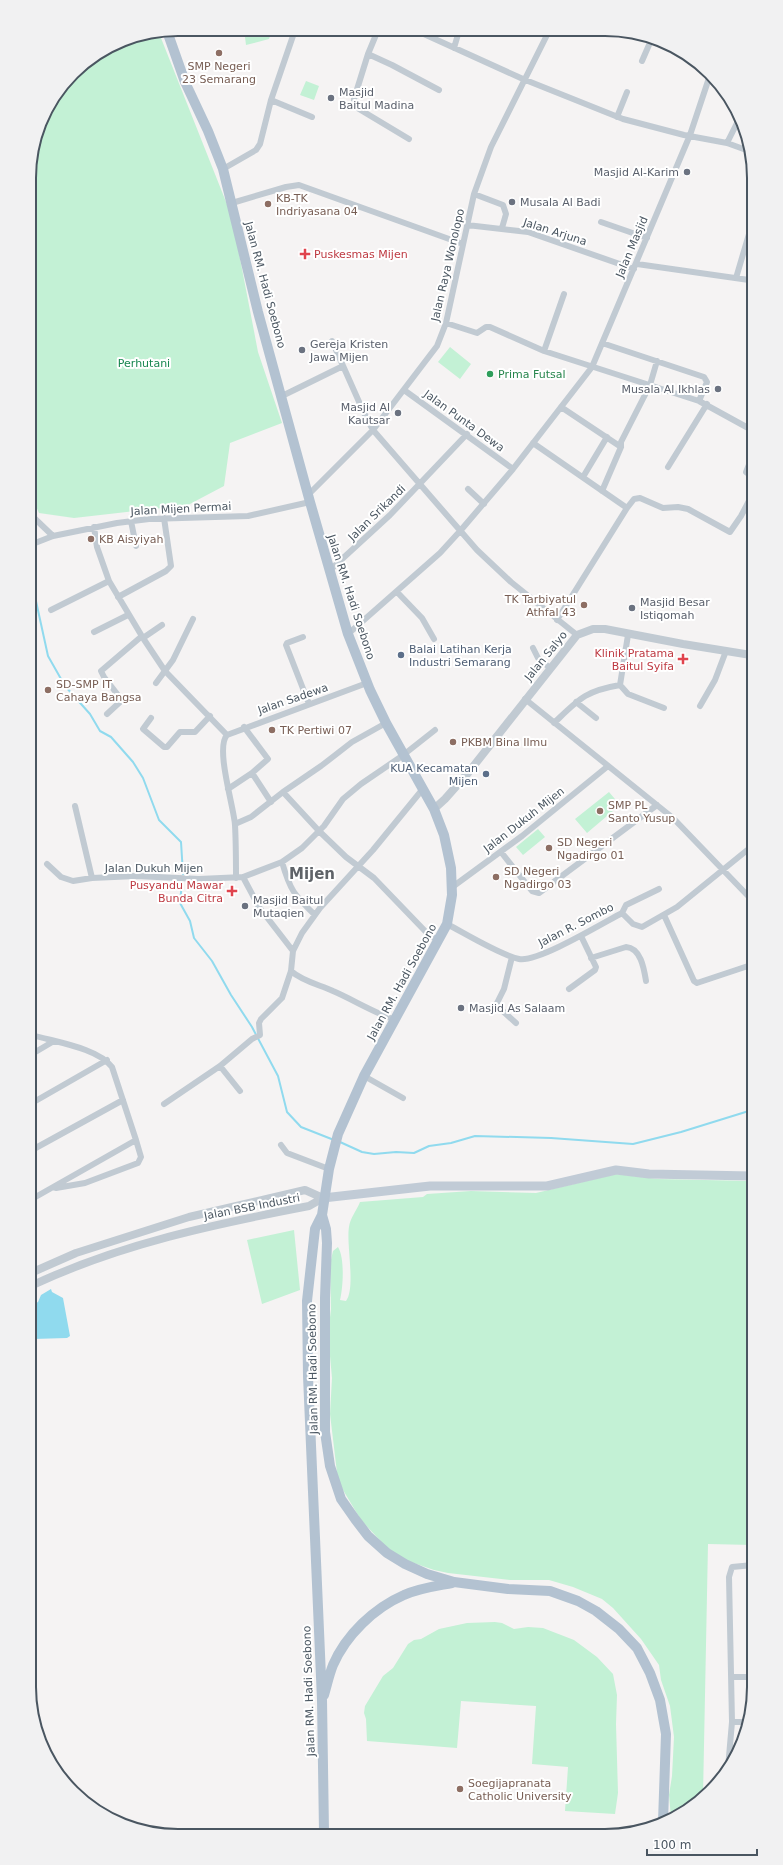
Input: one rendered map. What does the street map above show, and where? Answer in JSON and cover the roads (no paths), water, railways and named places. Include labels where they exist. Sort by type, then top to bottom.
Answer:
[{"type":"main road","name":"Jalan RM. Hadi Soebono","points":[[170,36],[185,82],[208,131],[223,169],[258,312],[348,634],[367,683],[402,756],[434,809],[448,854],[451,888],[447,924],[396,1020],[364,1076],[333,1145],[323,1198],[322,1216],[326,1229],[327,1243],[324,1298],[325,1432],[330,1466],[341,1499],[364,1530],[387,1552],[405,1564],[427,1574],[454,1582],[508,1589],[550,1591],[578,1600],[596,1611],[619,1629],[638,1648],[660,1700],[666,1734],[663,1816]]},
{"type":"main road","points":[[323,1198],[430,1186],[547,1186],[616,1170],[649,1174],[747,1176]]},
{"type":"main road","name":"Jalan RM. Hadi Soebono","points":[[322,1216],[314,1229],[307,1316],[308,1376],[322,1700],[324,1829]]},
{"type":"main road","points":[[322,1700],[334,1664],[348,1640],[362,1624],[386,1604],[404,1595],[424,1588],[454,1582]]},
{"type":"street","points":[[223,169],[258,147],[271,100],[293,36]]},
{"type":"street","points":[[376,36],[354,98],[354,106],[409,139]]},
{"type":"street","points":[[428,36],[523,79],[617,117],[727,143],[744,149]]},
{"type":"street","points":[[454,48],[458,36]]},
{"type":"street","name":"Jalan Raya Wonolopo","points":[[309,498],[373,430],[437,346],[446,323],[474,194],[490,147],[545,36]]},
{"type":"street","points":[[642,61],[650,44]]},
{"type":"street","points":[[368,54],[439,90]]},
{"type":"street","name":"Jalan Masjid","points":[[348,634],[440,553],[513,469],[592,367],[690,135],[708,81]]},
{"type":"street","points":[[617,117],[627,92]]},
{"type":"street","points":[[271,100],[312,117]]},
{"type":"street","points":[[727,143],[736,125]]},
{"type":"street","points":[[232,203],[286,187],[299,185],[464,244]]},
{"type":"street","points":[[474,194],[504,205],[506,214],[502,228]]},
{"type":"street","points":[[601,222],[647,238]]},
{"type":"street","name":"Jalan Arjuna","points":[[467,225],[502,228],[539,235],[635,266],[747,280]]},
{"type":"street","points":[[736,278],[747,241]]},
{"type":"street","points":[[544,352],[564,294]]},
{"type":"street","points":[[446,323],[477,333],[486,327],[490,327],[544,352],[707,404],[747,427]]},
{"type":"street","points":[[332,341],[373,430],[477,550],[511,582],[577,635]]},
{"type":"street","points":[[602,343],[706,379],[708,382],[698,401]]},
{"type":"street","points":[[602,491],[622,447],[621,442],[650,385],[657,361]]},
{"type":"street","points":[[282,396],[343,366]]},
{"type":"street","name":"Jalan Punta Dewa","points":[[404,390],[467,434],[513,469]]},
{"type":"street","points":[[668,467],[707,404]]},
{"type":"street","points":[[561,407],[622,447]]},
{"type":"street","name":"Jalan Srikandi","points":[[329,570],[356,548],[421,485],[467,434]]},
{"type":"street","points":[[583,477],[607,437]]},
{"type":"street","points":[[533,443],[627,508]]},
{"type":"street","points":[[468,489],[484,504]]},
{"type":"street","name":"Jalan Mijen Permai","points":[[36,543],[53,536],[131,521],[164,518],[248,516],[309,498]]},
{"type":"street","points":[[557,620],[634,499],[640,498],[663,508],[678,507],[688,509],[730,532],[742,516],[747,505]]},
{"type":"street","points":[[118,597],[166,571],[172,566],[164,518]]},
{"type":"street","points":[[36,520],[53,536]]},
{"type":"street","points":[[131,521],[136,546]]},
{"type":"street","points":[[94,527],[97,547],[110,581],[128,615],[142,637],[165,671],[227,734],[224,738],[224,760],[235,824],[236,878]]},
{"type":"street","points":[[51,610],[110,581]]},
{"type":"street","points":[[396,592],[422,618],[434,639]]},
{"type":"street","points":[[94,632],[128,615]]},
{"type":"street","points":[[156,683],[173,660],[193,619]]},
{"type":"street","points":[[108,714],[120,702],[121,699],[104,678],[101,670],[142,637],[162,625]]},
{"type":"street","name":"Jalan Salyo","points":[[434,809],[454,790],[577,635],[593,629],[605,629],[747,654]]},
{"type":"street","points":[[620,685],[628,634]]},
{"type":"street","points":[[303,637],[287,643],[286,645],[309,704]]},
{"type":"street","points":[[533,648],[538,658],[550,668]]},
{"type":"street","points":[[700,706],[715,680],[726,651]]},
{"type":"street","name":"Jalan Sadewa","points":[[227,734],[367,683]]},
{"type":"street","points":[[554,723],[581,697],[600,689],[620,685]]},
{"type":"street","points":[[620,685],[628,694],[664,708]]},
{"type":"street","points":[[525,699],[673,818],[747,895]]},
{"type":"street","points":[[576,702],[596,718]]},
{"type":"street","points":[[151,718],[143,729],[164,747],[167,747],[180,732],[195,732],[210,716]]},
{"type":"street","points":[[235,824],[251,818],[283,792],[322,766],[352,742],[386,723]]},
{"type":"street","points":[[228,789],[252,773],[268,759],[244,727]]},
{"type":"street","name":"Jalan Dukuh Mijen","points":[[47,864],[54,872],[73,882],[92,878],[136,876],[199,879],[243,877],[282,862],[302,848],[319,831],[343,799],[361,784],[402,756],[435,730]]},
{"type":"street","name":"Jalan Dukuh Mijen","points":[[451,888],[501,852],[608,766]]},
{"type":"street","points":[[252,773],[271,802]]},
{"type":"street","points":[[164,1104],[220,1066],[252,1039],[260,1035],[259,1023],[263,1016],[282,998],[291,971],[293,951],[302,933],[315,915],[422,790]]},
{"type":"street","points":[[283,792],[319,831],[358,866],[374,878],[426,932],[439,941]]},
{"type":"street","points":[[501,852],[532,891],[539,893],[657,805]]},
{"type":"street","points":[[75,806],[92,878]]},
{"type":"street","points":[[723,869],[747,850]]},
{"type":"street","points":[[282,862],[288,881],[296,898],[315,915]]},
{"type":"street","name":"Jalan R. Sombo","points":[[447,924],[512,957],[527,960],[580,936],[622,912],[633,924],[642,927],[677,907],[723,869]]},
{"type":"street","points":[[243,877],[259,907],[293,951]]},
{"type":"street","points":[[622,912],[626,905],[659,889]]},
{"type":"street","points":[[664,915],[694,981],[697,983],[747,967]]},
{"type":"street","points":[[569,988],[595,970],[596,967],[580,936]]},
{"type":"street","points":[[591,958],[626,947],[631,947],[634,949],[643,964],[646,981]]},
{"type":"street","points":[[512,957],[504,989],[496,1005],[516,1023]]},
{"type":"street","points":[[291,971],[296,976],[318,984],[382,1016],[396,1020]]},
{"type":"street","points":[[36,1036],[85,1050],[107,1060],[112,1067],[141,1157],[138,1163],[85,1183],[52,1189]]},
{"type":"street","points":[[36,1052],[54,1042]]},
{"type":"street","points":[[36,1101],[107,1060]]},
{"type":"street","points":[[220,1066],[240,1091]]},
{"type":"street","points":[[364,1076],[403,1098]]},
{"type":"street","points":[[36,1148],[123,1100]]},
{"type":"street","points":[[36,1197],[136,1140]]},
{"type":"street","points":[[281,1146],[287,1153],[329,1169]]},
{"type":"street","name":"Jalan BSB Industri","points":[[36,1271],[76,1254],[189,1217],[305,1190],[323,1198]]},
{"type":"street","name":"Jalan BSB Industri","points":[[36,1284],[80,1264],[189,1230],[309,1206],[323,1198]]},
{"type":"street","points":[[730,1755],[732,1722],[732,1677],[729,1577],[732,1567],[747,1566]]},
{"type":"street","points":[[732,1677],[747,1677]]},
{"type":"street","points":[[732,1722],[742,1722]]},
{"type":"water","points":[[51,1289],[52,1292],[63,1298],[70,1336],[67,1338],[36,1339],[36,1303],[41,1295]]},
{"type":"waterway","points":[[36,601],[48,656],[65,686],[90,714],[100,731],[111,737],[133,762],[143,778],[159,820],[181,842],[183,874]]},
{"type":"waterway","points":[[182,882],[180,903],[190,921],[194,938],[212,961],[231,995],[252,1027],[278,1076],[287,1112],[301,1127],[334,1140]]},
{"type":"waterway","points":[[340,1142],[362,1152],[374,1154],[396,1152],[414,1153],[429,1146],[451,1143],[475,1136],[551,1138],[633,1144],[681,1132],[747,1112]]},
{"type":"place","name":"SMP Negeri 23 Semarang","points":[[219,53]]},
{"type":"place","name":"Masjid Baitul Madina","points":[[331,98]]},
{"type":"place","name":"Masjid Al-Karim","points":[[687,172]]},
{"type":"place","name":"Musala Al Badi","points":[[512,202]]},
{"type":"place","name":"KB-TK Indriyasana 04","points":[[268,204]]},
{"type":"place","name":"Puskesmas Mijen","points":[[305,254]]},
{"type":"place","name":"Gereja Kristen Jawa Mijen","points":[[302,350]]},
{"type":"place","name":"Prima Futsal","points":[[490,374]]},
{"type":"place","name":"Musala Al Ikhlas","points":[[718,389]]},
{"type":"place","name":"Masjid Al Kautsar","points":[[398,413]]},
{"type":"place","name":"KB Aisyiyah","points":[[91,539]]},
{"type":"place","name":"TK Tarbiyatul Athfal 43","points":[[584,605]]},
{"type":"place","name":"Masjid Besar Istiqomah","points":[[632,608]]},
{"type":"place","name":"Balai Latihan Kerja Industri Semarang","points":[[401,655]]},
{"type":"place","name":"Klinik Pratama Baitul Syifa","points":[[683,659]]},
{"type":"place","name":"SD-SMP IT Cahaya Bangsa","points":[[48,690]]},
{"type":"place","name":"TK Pertiwi 07","points":[[272,730]]},
{"type":"place","name":"PKBM Bina Ilmu","points":[[453,742]]},
{"type":"place","name":"KUA Kecamatan Mijen","points":[[486,774]]},
{"type":"place","name":"SMP PL Santo Yusup","points":[[600,811]]},
{"type":"place","name":"SD Negeri Ngadirgo 01","points":[[549,848]]},
{"type":"place","name":"SD Negeri Ngadirgo 03","points":[[496,877]]},
{"type":"place","name":"Pusyandu Mawar Bunda Citra","points":[[232,891]]},
{"type":"place","name":"Masjid Baitul Mutaqien","points":[[245,906]]},
{"type":"place","name":"Masjid As Salaam","points":[[461,1008]]},
{"type":"place","name":"Soegijapranata Catholic University","points":[[460,1789]]},
{"type":"district","name":"Mijen","points":[[312,874]]},
{"type":"park label","name":"Perhutani","points":[[144,363]]}]
